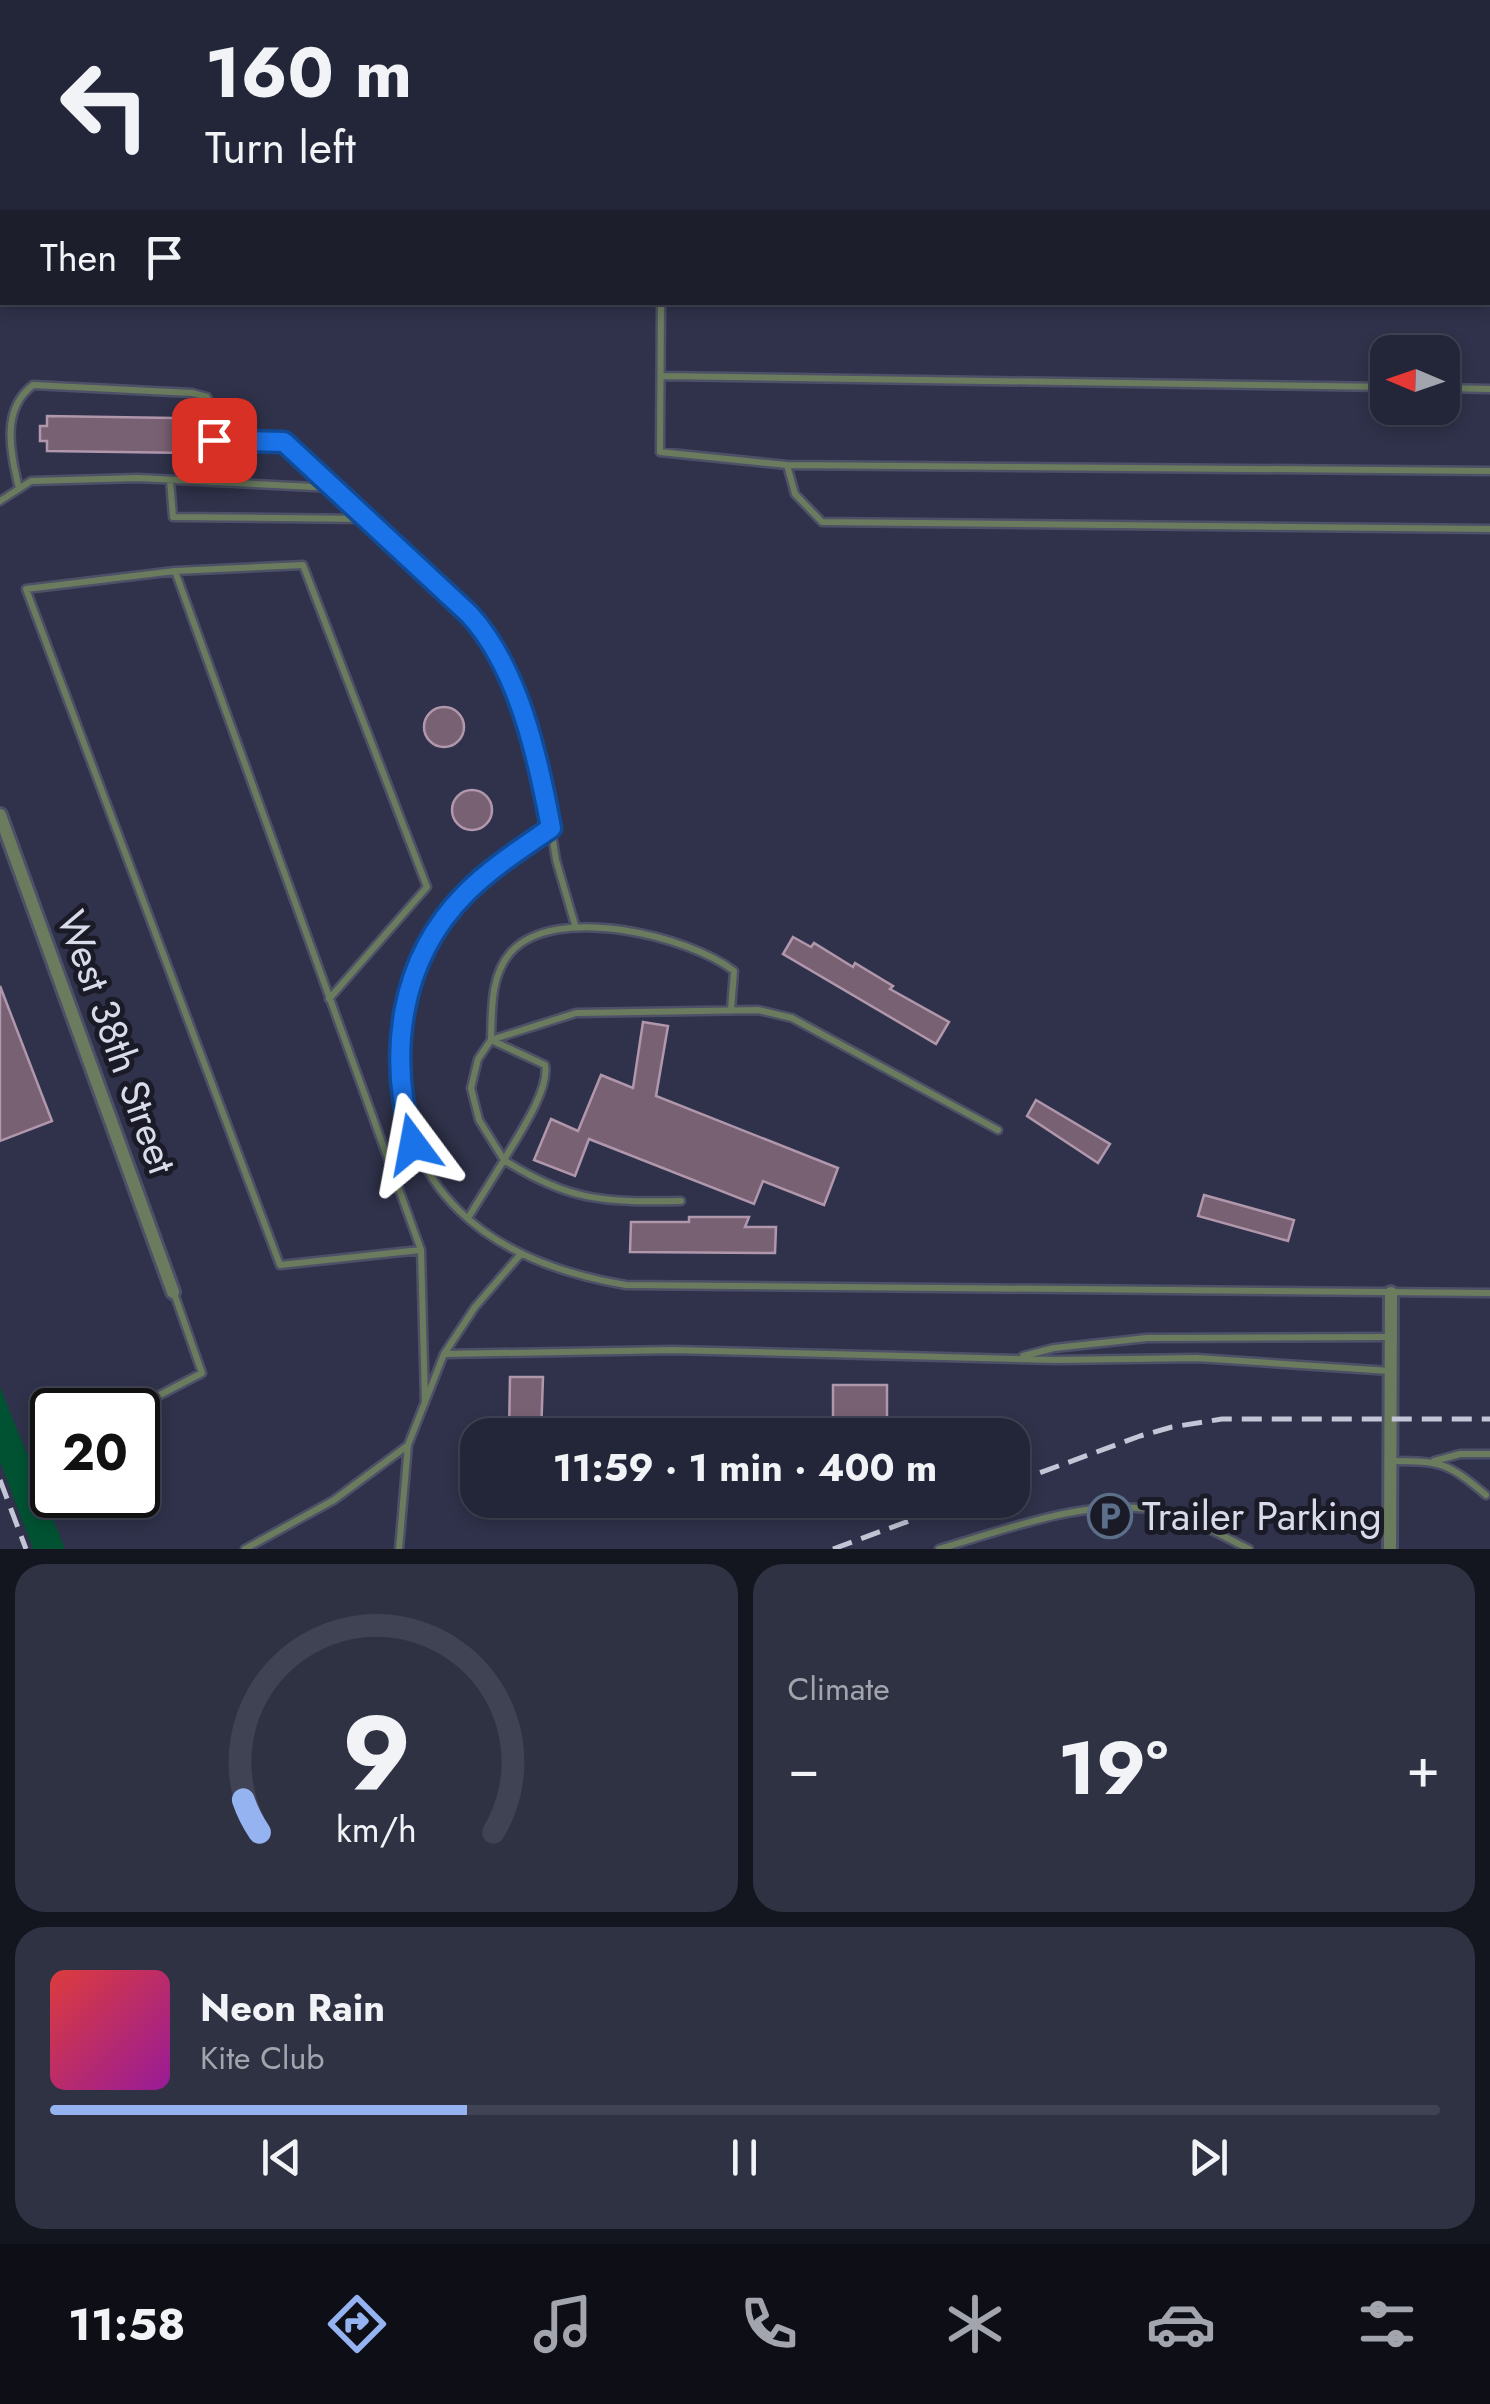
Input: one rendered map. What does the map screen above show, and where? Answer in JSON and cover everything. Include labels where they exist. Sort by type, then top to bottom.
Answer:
[{"type":"street","name":"West 38th Street","points":[[0,815],[173,1292]]},
{"type":"street","points":[[1390,1549],[1391,1293]]},
{"type":"lane","points":[[661,305],[660,452],[788,465],[1490,471]]},
{"type":"lane","points":[[661,376],[1370,387]]},
{"type":"lane","points":[[20,489],[10,438],[12,415],[19,395],[32,385],[207,397],[216,415],[212,482]]},
{"type":"lane","points":[[1460,388],[1490,388]]},
{"type":"lane","points":[[214,440],[284,442],[489,636],[508,673],[576,926]]},
{"type":"lane","points":[[788,465],[795,494],[822,522],[1490,529]]},
{"type":"lane","points":[[170,480],[173,517],[368,519]]},
{"type":"lane","points":[[0,501],[31,481],[170,480],[335,488]]},
{"type":"lane","points":[[328,999],[427,887],[303,565],[175,571],[26,588],[280,1266],[420,1250]]},
{"type":"lane","points":[[175,571],[420,1250],[425,1403]]},
{"type":"lane","points":[[551,828],[480,881],[446,915],[428,941],[406,996],[400,1057],[405,1118],[425,1167],[444,1195],[468,1218],[519,1256],[590,1279],[626,1285],[1490,1293]]},
{"type":"lane","points":[[681,1201],[620,1202],[574,1194],[546,1185],[504,1160],[478,1120],[471,1088],[478,1059],[490,1040],[494,984],[510,952],[537,933],[576,926],[617,928],[714,955],[734,970],[731,1010]]},
{"type":"lane","points":[[490,1040],[576,1014],[758,1010],[792,1018],[998,1130]]},
{"type":"lane","points":[[468,1218],[530,1114],[547,1074],[545,1065],[490,1040]]},
{"type":"lane","points":[[399,1549],[408,1445],[444,1354],[475,1307],[519,1256]]},
{"type":"lane","points":[[160,1395],[202,1373],[173,1292]]},
{"type":"lane","points":[[1012,1359],[1054,1348],[1148,1338],[1391,1337]]},
{"type":"lane","points":[[444,1354],[672,1350],[1012,1359],[1197,1358],[1391,1371]]},
{"type":"lane","points":[[250,1548],[334,1500],[408,1445]]},
{"type":"lane","points":[[1391,1461],[1490,1454]]},
{"type":"lane","points":[[1433,1461],[1449,1466],[1489,1496]]},
{"type":"lane","points":[[939,1549],[1032,1523],[1096,1510],[1131,1508],[1164,1512],[1194,1522],[1249,1549]]},
{"type":"green space","points":[[0,1387],[30,1462],[30,1518],[53,1518],[65,1549],[33,1549],[0,1462]]},
{"type":"building","points":[[174,413],[194,413],[190,453],[47,451],[47,441],[40,441],[40,426],[47,426],[47,416],[174,418]]},
{"type":"building","points":[[444,707],[458,713],[464,727],[458,741],[444,747],[430,741],[424,727],[430,713]]},
{"type":"building","points":[[472,790],[486,796],[492,810],[486,824],[472,830],[458,824],[452,810],[458,796]]},
{"type":"building","points":[[793,937],[811,947],[814,943],[853,967],[855,963],[893,986],[890,989],[949,1022],[936,1044],[783,954]]},
{"type":"building","points":[[0,986],[52,1121],[0,1141]]},
{"type":"building","points":[[643,1022],[668,1026],[656,1096],[838,1168],[824,1205],[763,1181],[754,1204],[589,1139],[575,1176],[534,1160],[551,1119],[578,1131],[601,1075],[633,1088]]},
{"type":"building","points":[[1036,1100],[1110,1144],[1098,1163],[1027,1116]]},
{"type":"building","points":[[1204,1195],[1294,1220],[1288,1241],[1198,1216]]},
{"type":"building","points":[[689,1217],[749,1217],[745,1227],[776,1227],[775,1253],[630,1252],[631,1222],[689,1222]]},
{"type":"building","points":[[510,1377],[543,1377],[542,1418],[509,1418]]},
{"type":"building","points":[[833,1385],[887,1385],[887,1418],[833,1418]]},
{"type":"railway","points":[[1030,1476],[1140,1436],[1222,1419],[1490,1419]]},
{"type":"railway","points":[[0,1480],[26,1549]]},
{"type":"railway","points":[[833,1549],[917,1518]]},
{"type":"place","name":"Trailer Parking","points":[[1110,1516]]},
{"type":"route","points":[[214,440],[284,442],[469,614],[489,636],[508,673],[530,743],[551,828],[468,891],[446,915],[428,941],[406,996],[400,1085],[413,1144]]}]
